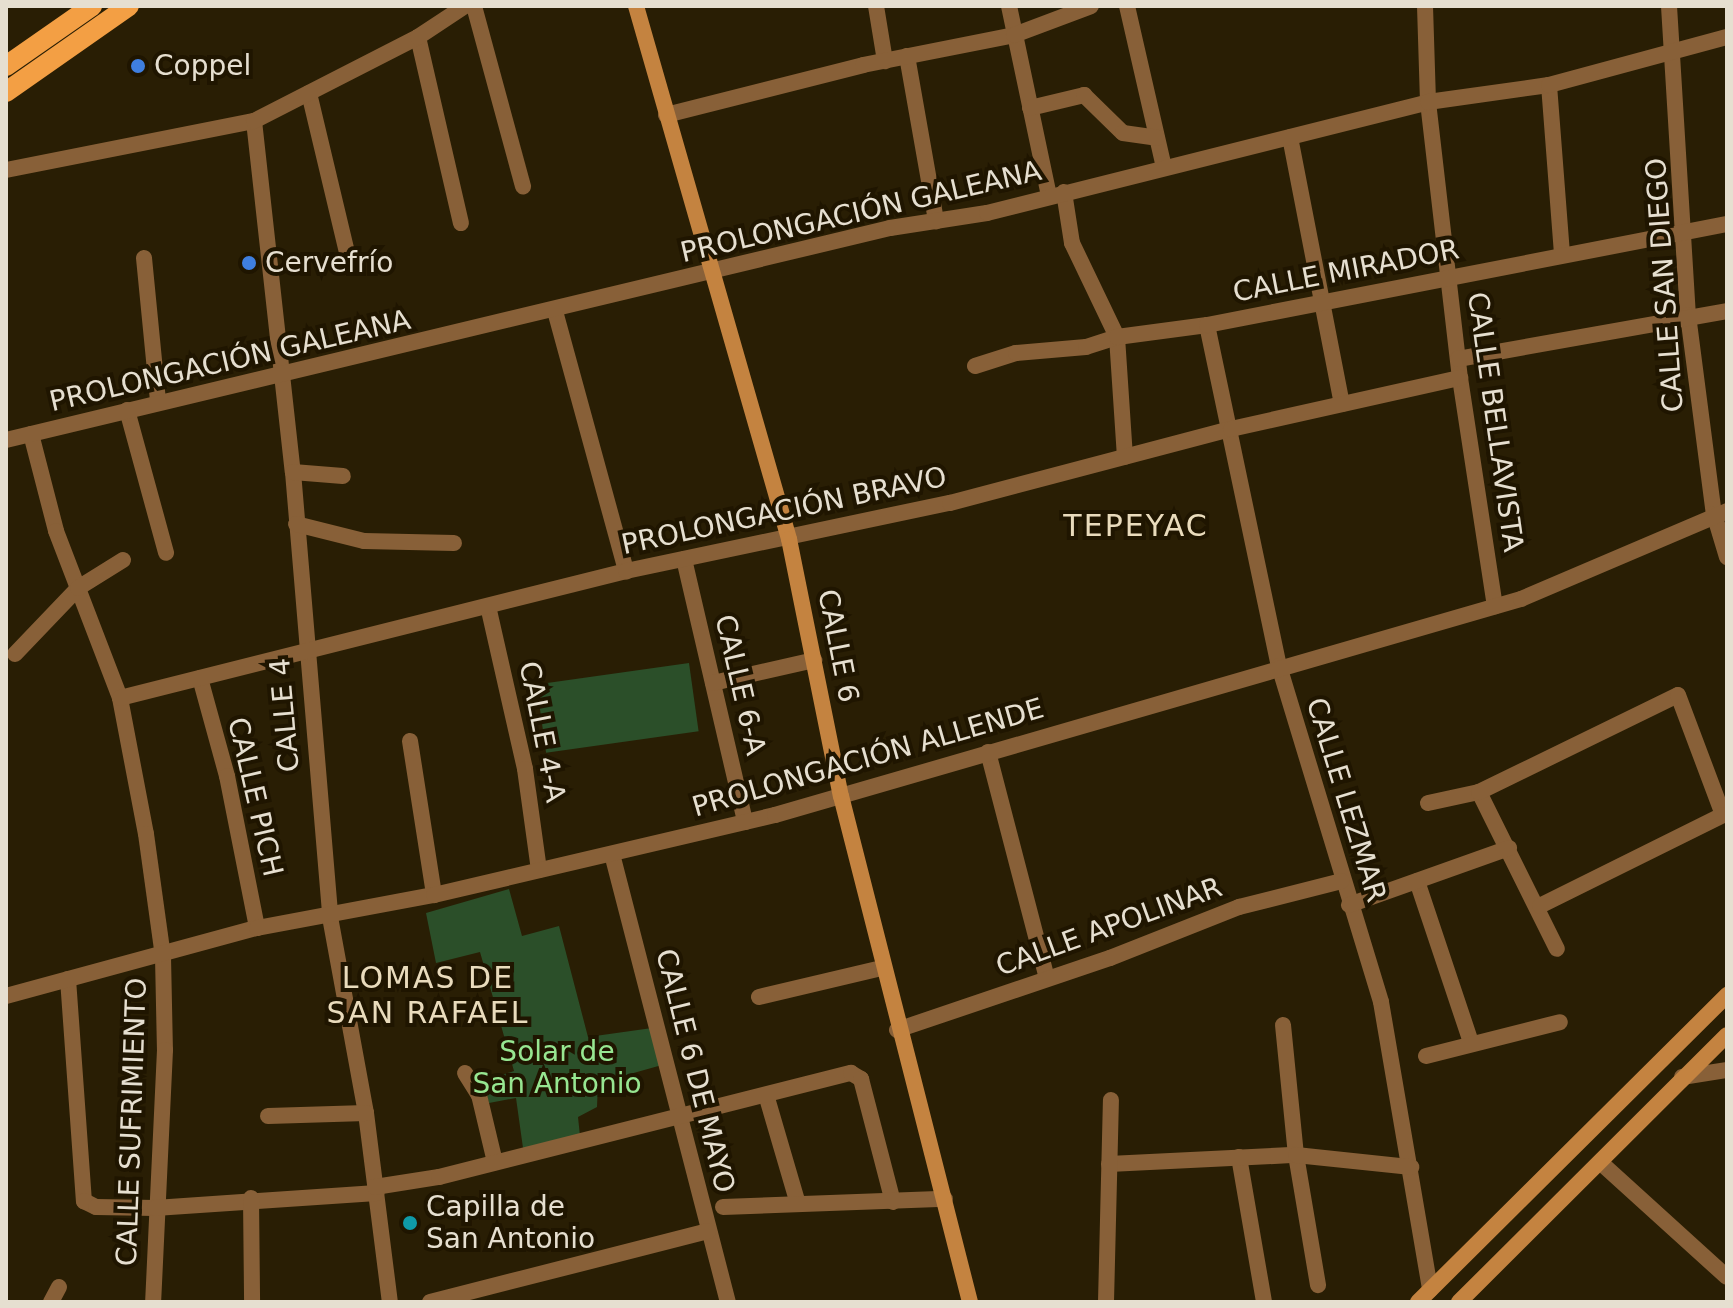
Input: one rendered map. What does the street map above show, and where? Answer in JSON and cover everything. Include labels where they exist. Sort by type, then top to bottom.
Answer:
[{"type":"main road","points":[[6,66],[92,6]]},
{"type":"main road","points":[[6,92],[129,6]]},
{"type":"street","points":[[6,170],[254,121],[418,37],[465,6]]},
{"type":"street","points":[[474,6],[523,186]]},
{"type":"street","name":"CALLE 6","points":[[636,6],[709,271],[789,539],[841,796],[897,1030],[945,1199],[970,1302]]},
{"type":"street","points":[[876,6],[885,61]]},
{"type":"street","points":[[1009,6],[1030,108],[1072,243],[1117,337],[1125,457]]},
{"type":"street","points":[[666,115],[885,61],[1014,35],[1091,6]]},
{"type":"street","points":[[1127,6],[1164,168]]},
{"type":"street","name":"CALLE BELLAVISTA","points":[[1425,6],[1428,102],[1460,378],[1495,606]]},
{"type":"street","name":"CALLE SAN DIEGO","points":[[1669,6],[1687,230],[1688,315],[1727,557]]},
{"type":"street","points":[[418,37],[461,223]]},
{"type":"street","name":"PROLONGACIÓN GALEANA","points":[[6,440],[555,311],[709,271],[1057,194],[1428,102],[1549,85],[1727,37]]},
{"type":"street","points":[[907,56],[936,221]]},
{"type":"street","points":[[1549,85],[1562,254]]},
{"type":"street","points":[[309,93],[350,265]]},
{"type":"street","points":[[1030,108],[1084,95],[1123,133],[1157,138]]},
{"type":"street","name":"CALLE 4","points":[[254,121],[293,472],[305,651],[330,917],[366,1113],[390,1302]]},
{"type":"street","points":[[1290,137],[1342,404]]},
{"type":"street","name":"CALLE MIRADOR","points":[[975,366],[1016,353],[1086,347],[1117,337],[1207,325],[1727,224]]},
{"type":"street","points":[[144,258],[158,402]]},
{"type":"street","points":[[555,311],[626,571]]},
{"type":"street","points":[[1458,359],[1688,315],[1727,311]]},
{"type":"street","name":"CALLE LEZMAR","points":[[1207,325],[1279,666],[1349,905],[1381,1002],[1411,1167],[1424,1296]]},
{"type":"street","name":"PROLONGACIÓN BRAVO","points":[[120,698],[626,571],[789,539],[1231,429],[1460,378]]},
{"type":"street","points":[[127,410],[166,553]]},
{"type":"street","name":"CALLE SUFRIMIENTO","points":[[31,434],[56,531],[120,698],[163,957],[165,1050],[155,1208],[153,1302]]},
{"type":"street","points":[[293,472],[343,476]]},
{"type":"street","name":"PROLONGACIÓN ALLENDE","points":[[6,996],[163,957],[257,928],[330,917],[434,895],[745,822],[841,796],[1279,666],[1495,606],[1720,512]]},
{"type":"street","points":[[296,524],[364,541],[454,543]]},
{"type":"street","name":"CALLE 6-A","points":[[684,559],[745,822]]},
{"type":"street","points":[[15,654],[78,588],[123,560]]},
{"type":"street","name":"CALLE 4-A","points":[[488,606],[525,769],[539,870]]},
{"type":"street","points":[[713,683],[814,660]]},
{"type":"street","name":"CALLE PICH","points":[[200,678],[227,776],[257,928]]},
{"type":"street","points":[[1428,803],[1479,792],[1678,695],[1723,815],[1540,906]]},
{"type":"street","points":[[410,741],[434,895]]},
{"type":"street","points":[[988,752],[1047,978]]},
{"type":"street","points":[[1479,792],[1540,906],[1557,949]]},
{"type":"street","points":[[1349,905],[1509,848]]},
{"type":"street","name":"CALLE 6 DE MAYO","points":[[612,854],[728,1302]]},
{"type":"street","name":"CALLE APOLINAR","points":[[897,1030],[1239,907],[1342,881]]},
{"type":"street","points":[[1417,881],[1471,1042]]},
{"type":"street","points":[[759,997],[882,968]]},
{"type":"street","points":[[68,979],[84,1201],[96,1207],[155,1208],[376,1190],[679,1115],[767,1098],[851,1073],[861,1079],[893,1202]]},
{"type":"street","points":[[1424,1296],[1727,995]]},
{"type":"street","points":[[1426,1056],[1471,1042],[1560,1022]]},
{"type":"street","points":[[1283,1025],[1296,1155],[1318,1285]]},
{"type":"street","points":[[1459,1302],[1727,1035]]},
{"type":"street","points":[[1682,1077],[1727,1070]]},
{"type":"street","points":[[465,1073],[479,1095],[495,1162]]},
{"type":"street","points":[[767,1098],[798,1204]]},
{"type":"street","points":[[1106,1302],[1111,1100]]},
{"type":"street","points":[[268,1116],[366,1113]]},
{"type":"street","points":[[1109,1164],[1296,1155],[1411,1167]]},
{"type":"street","points":[[1239,1157],[1264,1302]]},
{"type":"street","points":[[1600,1162],[1727,1277]]},
{"type":"street","points":[[251,1198],[252,1302]]},
{"type":"street","points":[[723,1207],[945,1199]]},
{"type":"street","points":[[430,1302],[708,1231]]},
{"type":"street","points":[[51,1302],[59,1287]]},
{"type":"green space","points":[[689,663],[699,731],[546,753],[536,684]]},
{"type":"green space","name":"Solar de San Antonio","points":[[509,889],[522,936],[559,926],[588,1037],[652,1028],[662,1065],[598,1083],[597,1107],[578,1117],[580,1136],[523,1148],[516,1098],[489,1103],[483,1081],[514,1071],[480,952],[436,963],[426,913]]},
{"type":"place","name":"Coppel","points":[[138,66]]},
{"type":"place","name":"Cervefrío","points":[[249,263]]},
{"type":"place","name":"Capilla de San Antonio","points":[[410,1223]]},
{"type":"district","name":"TEPEYAC","points":[[1136,526]]},
{"type":"district","name":"LOMAS DE SAN RAFAEL","points":[[428,995]]}]
